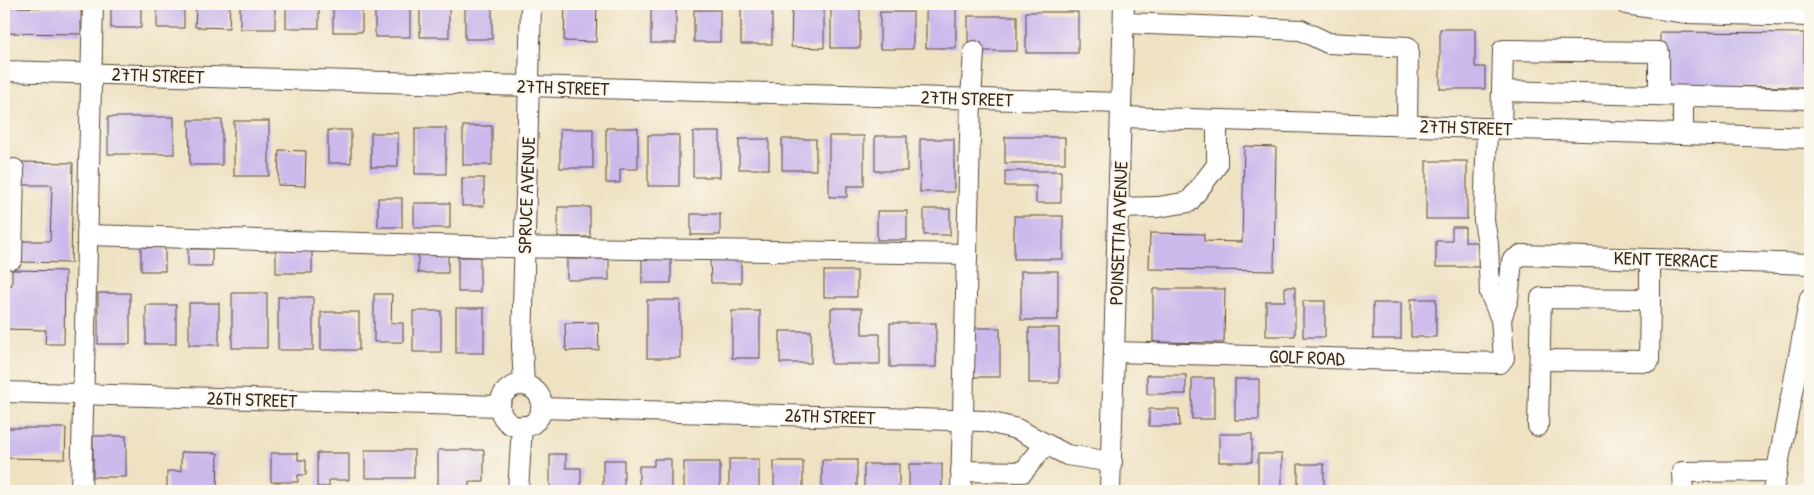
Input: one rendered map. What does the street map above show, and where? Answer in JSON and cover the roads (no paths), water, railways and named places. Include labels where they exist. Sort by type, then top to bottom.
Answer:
[{"type":"street","points":[[81,491],[93,4]]},
{"type":"street","name":"SPRUCE AVENUE","points":[[524,385],[522,346],[531,4]]},
{"type":"street","points":[[1626,4],[1687,13],[1810,16]]},
{"type":"street","points":[[1124,13],[1301,30],[1328,43],[1408,47],[1407,126]]},
{"type":"street","name":"POINSETTIA AVENUE","points":[[1110,491],[1124,13]]},
{"type":"street","points":[[1501,319],[1490,293],[1488,244],[1484,220],[1494,128],[1502,91],[1503,50],[1659,52],[1659,95]]},
{"type":"street","points":[[961,491],[971,98],[974,51]]},
{"type":"street","name":"27TH STREET","points":[[4,71],[971,98],[1218,120],[1810,138]]},
{"type":"street","points":[[1502,91],[1810,100]]},
{"type":"street","points":[[1683,96],[1683,134]]},
{"type":"street","points":[[1118,208],[1158,207],[1188,202],[1218,165],[1218,120]]},
{"type":"street","points":[[12,259],[8,214],[14,169]]},
{"type":"street","points":[[87,235],[525,247],[967,254]]},
{"type":"street","name":"KENT TERRACE","points":[[1501,319],[1508,299],[1512,261],[1521,255],[1810,264]]},
{"type":"street","points":[[1540,360],[1649,361],[1650,259]]},
{"type":"street","points":[[1538,426],[1541,298],[1650,298]]},
{"type":"street","points":[[1773,491],[1810,300]]},
{"type":"street","name":"GOLF ROAD","points":[[1115,352],[1500,363],[1504,358],[1501,319]]},
{"type":"street","points":[[518,385],[524,385],[530,387],[539,396],[541,408],[533,423],[522,426],[509,423],[504,418],[500,400],[507,390],[518,385]]},
{"type":"street","name":"26TH STREET","points":[[4,392],[500,406]]},
{"type":"street","name":"26TH STREET","points":[[541,408],[962,420],[1001,424],[1032,436],[1068,455],[1112,462]]},
{"type":"street","points":[[518,491],[522,426]]},
{"type":"street","points":[[961,470],[1023,472],[1046,444]]},
{"type":"street","points":[[1683,491],[1682,472],[1777,471]]}]
